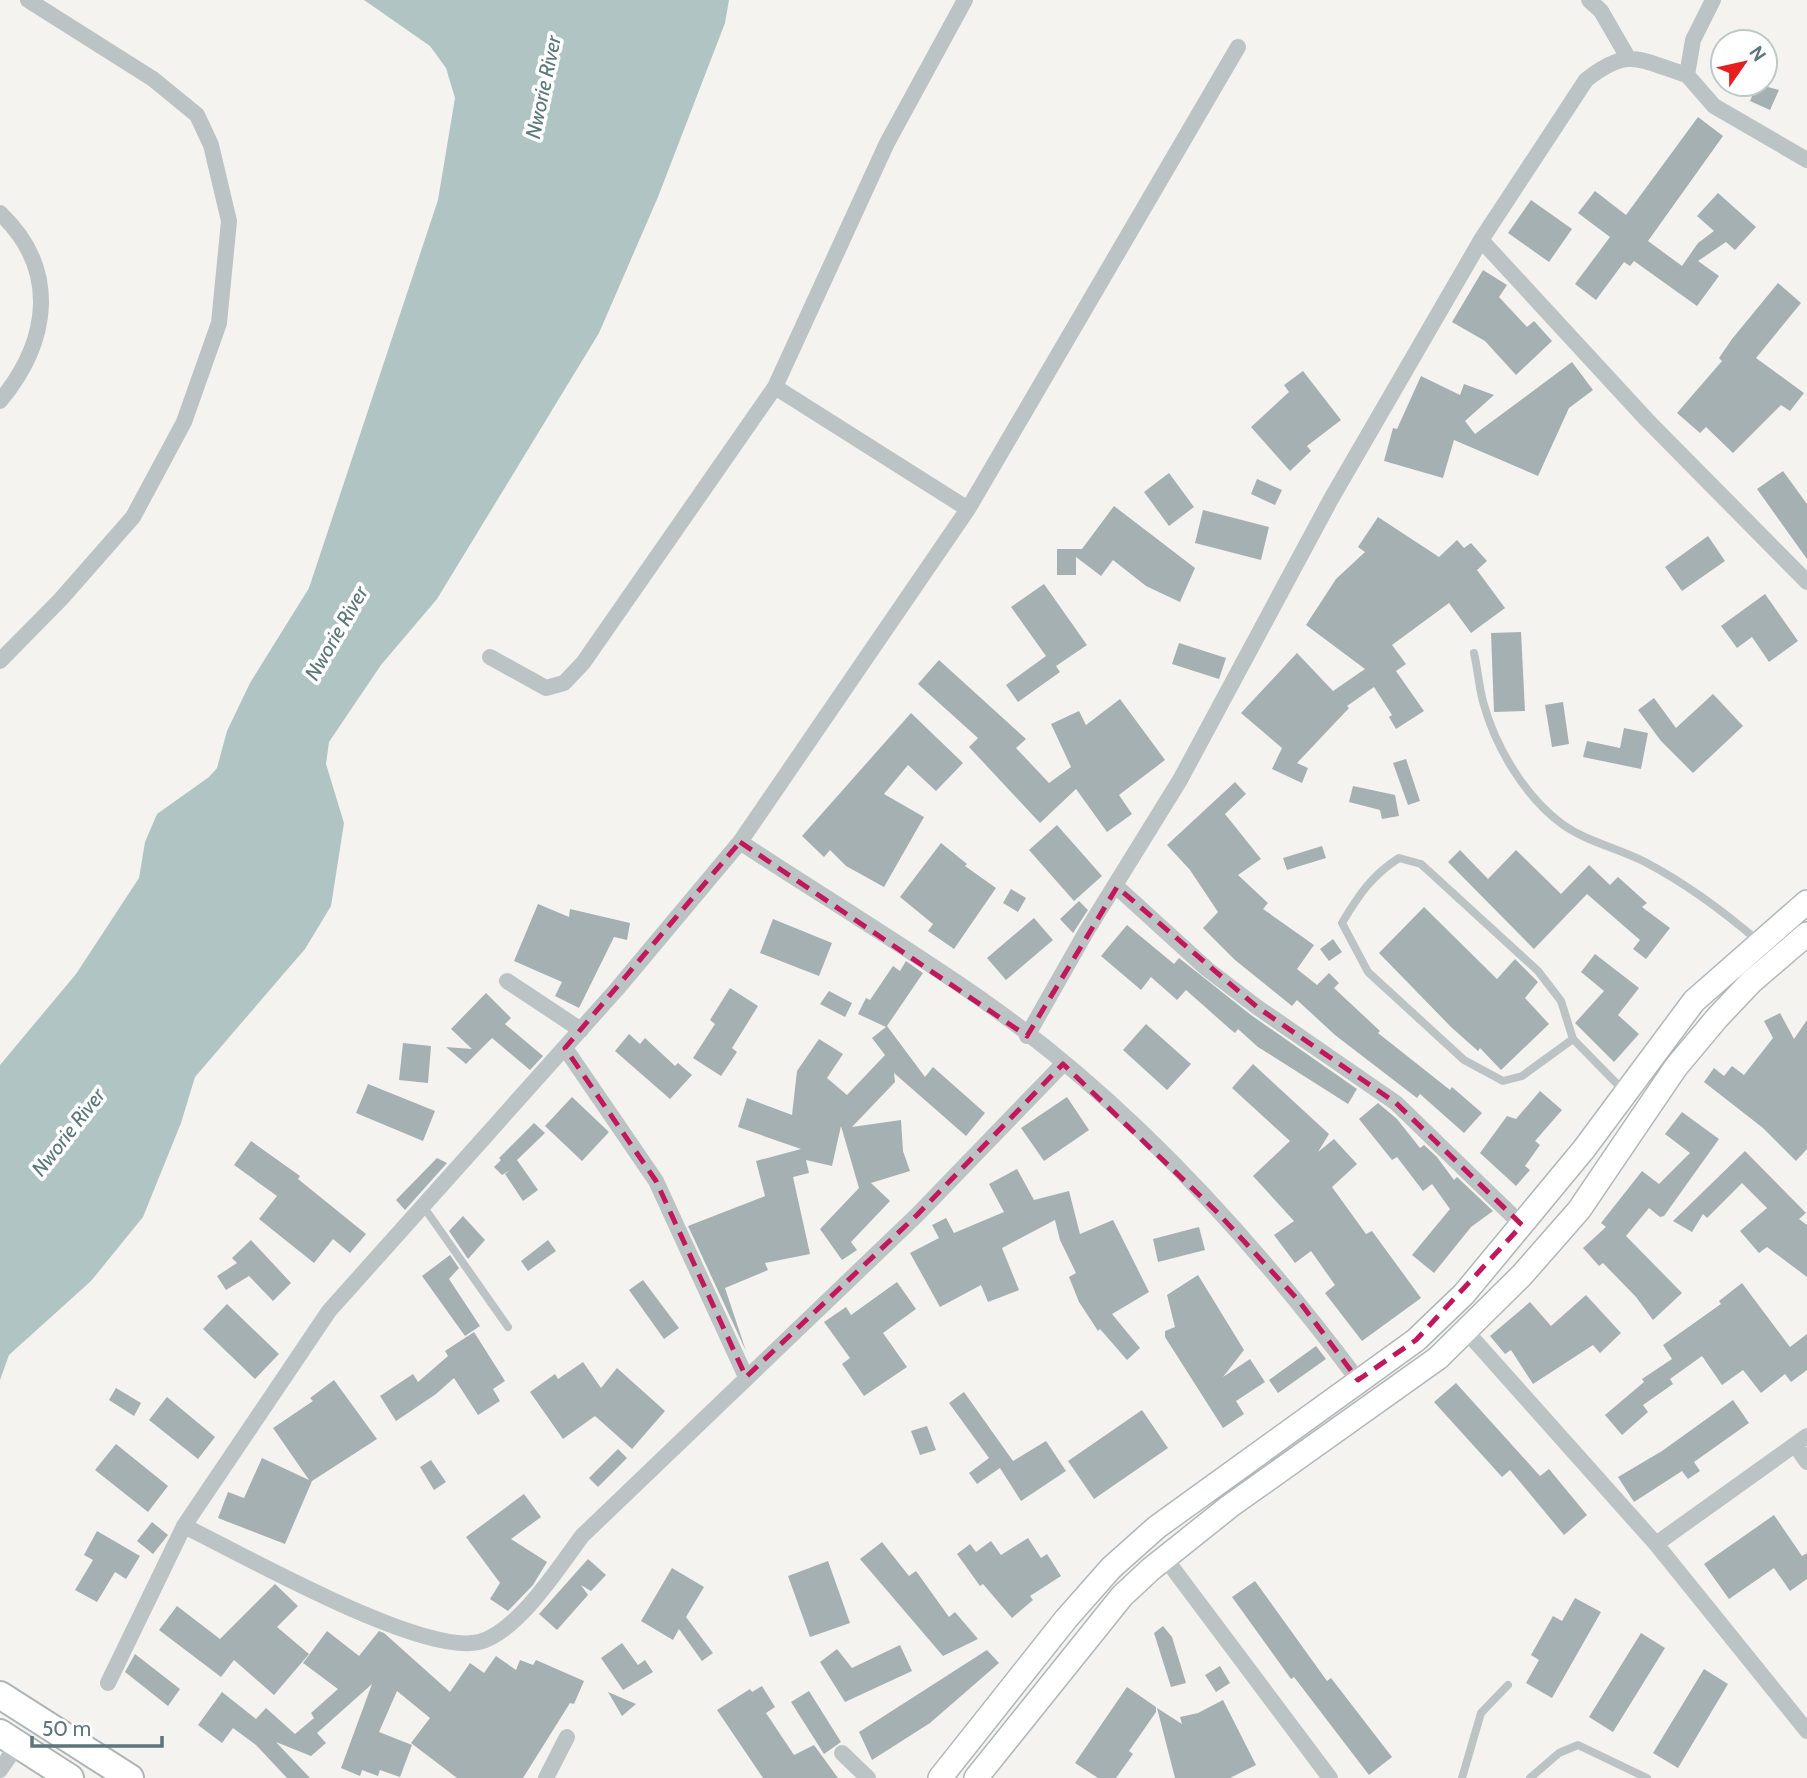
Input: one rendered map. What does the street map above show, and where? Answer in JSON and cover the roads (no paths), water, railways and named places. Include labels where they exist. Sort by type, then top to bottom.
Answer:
[{"type":"main road","points":[[940,1778],[1066,1619],[1111,1568],[1157,1527],[1416,1340],[1464,1294],[1584,1149],[1694,1001],[1807,902]]},
{"type":"main road","points":[[976,1778],[1122,1596],[1230,1506],[1438,1358],[1522,1275],[1579,1210],[1676,1067],[1751,982],[1807,934]]},
{"type":"main road","points":[[0,1695],[130,1778]]},
{"type":"main road","points":[[9,1738],[70,1778]]},
{"type":"street","points":[[0,661],[61,599],[133,517],[184,422],[219,323],[229,221],[211,145],[197,115],[153,79],[27,0]]},
{"type":"street","points":[[490,657],[546,688],[564,683],[583,663],[775,387],[887,144],[965,0]]},
{"type":"street","points":[[1590,0],[1601,11],[1628,56]]},
{"type":"street","points":[[1687,75],[1693,40],[1713,0]]},
{"type":"street","points":[[108,1683],[184,1526],[329,1311],[581,1030],[740,842],[968,509],[1238,47]]},
{"type":"street","points":[[1027,1035],[1086,932],[1117,887],[1180,780],[1331,499],[1481,240],[1586,80],[1608,62],[1628,56],[1687,75],[1714,106],[1807,160]]},
{"type":"street","points":[[0,213],[15,227],[31,255],[43,295],[36,341],[22,375],[0,401]]},
{"type":"street","points":[[1481,240],[1647,420],[1807,582]]},
{"type":"street","points":[[775,387],[968,509]]},
{"type":"street","points":[[740,842],[988,1005],[1063,1064],[1145,1137],[1218,1213],[1299,1301],[1358,1380]]},
{"type":"street","points":[[1117,887],[1208,969],[1257,1007],[1396,1103],[1522,1226]]},
{"type":"street","points":[[507,981],[581,1030]]},
{"type":"street","points":[[565,1048],[656,1181],[746,1377]]},
{"type":"street","points":[[184,1526],[395,1628],[449,1644],[479,1642],[499,1632],[531,1601],[582,1536],[917,1215],[1063,1064]]},
{"type":"street","points":[[1466,1331],[1656,1544],[1807,1731]]},
{"type":"street","points":[[1656,1544],[1801,1441],[1807,1462]]},
{"type":"street","points":[[1165,1558],[1330,1778]]},
{"type":"street","points":[[546,1778],[567,1737]]},
{"type":"street","points":[[0,1770],[9,1738]]},
{"type":"street","points":[[842,1753],[868,1778]]},
{"type":"lane","points":[[1474,653],[1484,706],[1491,724],[1530,794],[1562,824],[1589,839],[1642,861],[1711,901],[1759,942]]},
{"type":"lane","points":[[1573,1038],[1522,1076],[1503,1081],[1464,1060],[1368,972],[1342,923],[1364,886],[1399,858],[1421,864],[1538,971],[1561,1001],[1573,1038],[1625,1092]]},
{"type":"lane","points":[[423,1206],[508,1327]]},
{"type":"lane","points":[[1462,1778],[1481,1713],[1508,1685]]},
{"type":"lane","points":[[1530,1778],[1559,1754],[1578,1745],[1647,1778]]},
{"type":"water","name":"Nworie River","points":[[364,0],[729,0],[725,23],[658,197],[599,333],[437,599],[381,665],[329,742],[326,764],[344,823],[331,906],[305,949],[195,1077],[181,1123],[143,1217],[91,1281],[9,1355],[0,1380],[0,1065],[76,974],[139,878],[145,842],[157,814],[209,777],[217,768],[227,731],[250,683],[309,588],[438,200],[455,98],[446,68],[430,46]]}]
